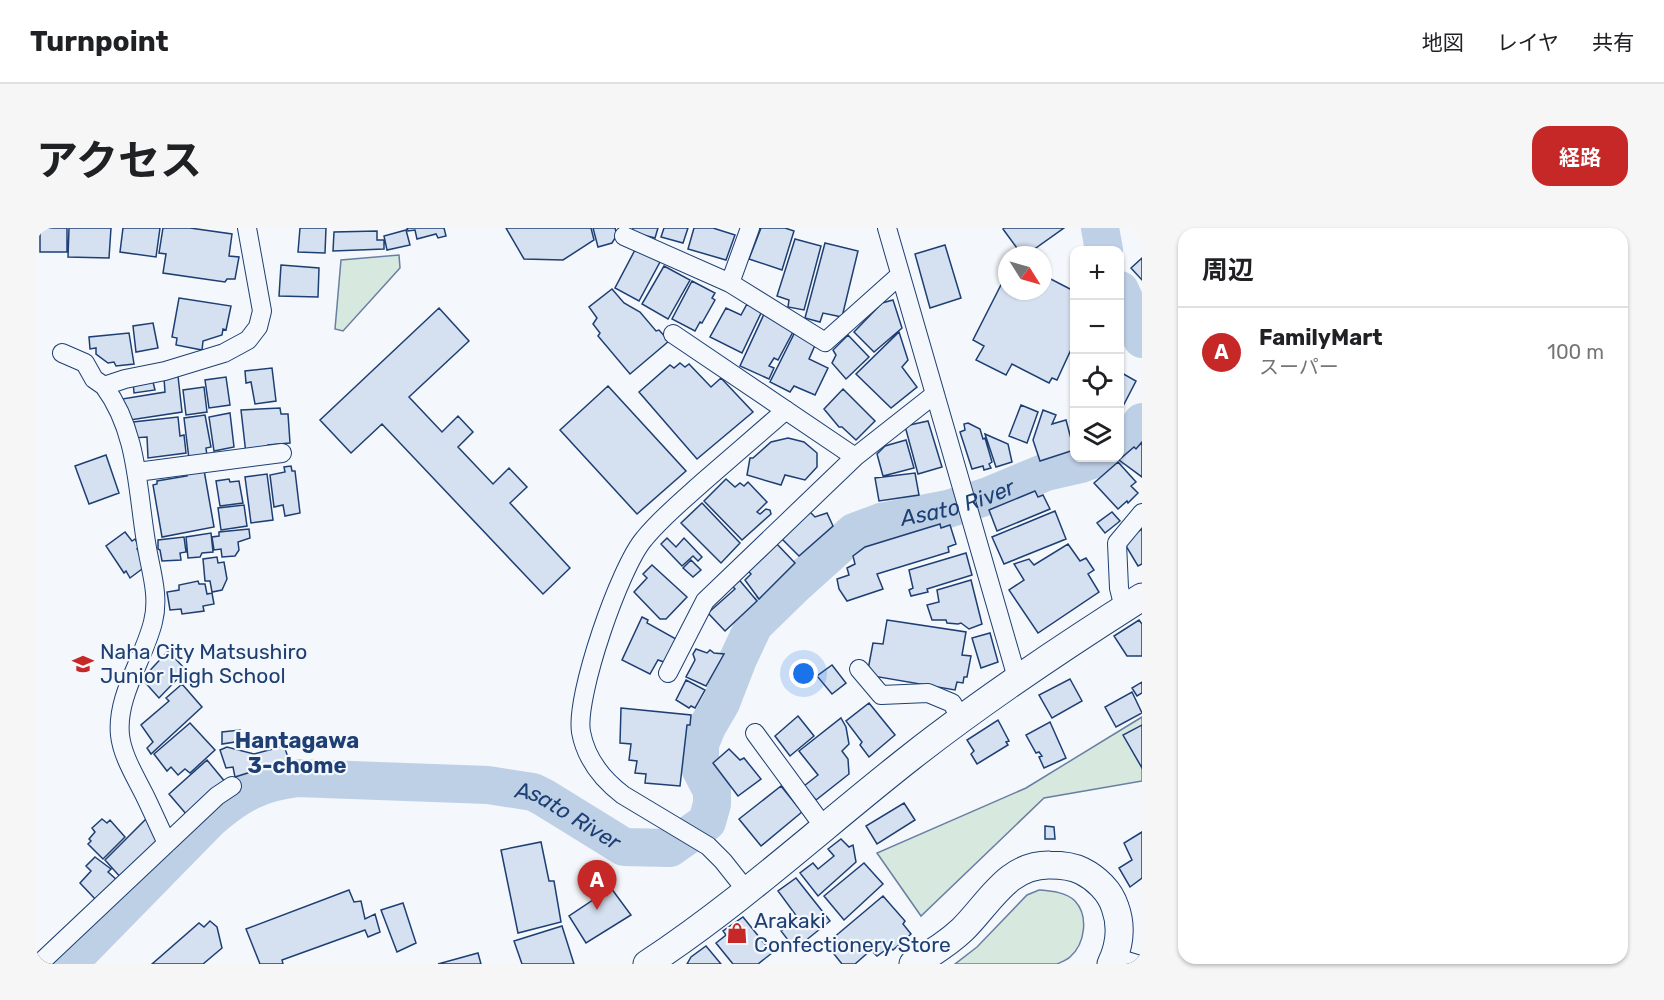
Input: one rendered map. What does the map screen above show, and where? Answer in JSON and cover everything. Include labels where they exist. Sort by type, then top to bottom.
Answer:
[{"type":"street","points":[[104,386],[224,353],[248,340],[258,327],[262,311],[248,228]]},
{"type":"street","points":[[730,283],[750,228]]},
{"type":"street","points":[[887,228],[1017,678]]},
{"type":"street","points":[[624,236],[730,283],[825,342],[900,275]]},
{"type":"street","points":[[674,334],[855,457]]},
{"type":"street","points":[[62,353],[85,363],[94,379],[104,386],[116,401],[125,421],[137,472],[156,595],[153,622],[122,708],[120,736],[130,766],[167,843]]},
{"type":"street","points":[[668,673],[705,601],[855,457],[935,394]]},
{"type":"street","points":[[746,890],[708,846],[611,786],[594,766],[586,749],[581,729],[581,709],[607,617],[622,577],[642,540],[673,509],[786,410]]},
{"type":"street","points":[[137,472],[282,453]]},
{"type":"street","points":[[647,964],[698,928],[1017,678],[1133,603],[1119,588],[1117,543],[1142,513]]},
{"type":"street","points":[[859,669],[881,695],[928,693],[952,703],[962,719]]},
{"type":"street","points":[[755,733],[824,827]]},
{"type":"street","points":[[39,964],[217,796],[232,786]]},
{"type":"street","points":[[914,964],[954,937],[1013,875],[1025,869],[1044,865],[1078,869],[1101,884],[1112,900],[1119,922],[1121,962]]},
{"type":"shaded area","points":[[399,255],[400,268],[343,331],[335,329],[341,260]]},
{"type":"shaded area","points":[[1142,717],[1142,781],[1044,798],[921,916],[877,853],[1026,788]]},
{"type":"shaded area","points":[[1039,890],[1058,892],[1075,901],[1079,907],[1084,922],[1082,938],[1070,957],[1057,964],[955,964],[977,947],[1027,895]]},
{"type":"building","points":[[40,228],[67,228],[67,252],[40,252]]},
{"type":"building","points":[[69,228],[111,228],[109,258],[68,257]]},
{"type":"building","points":[[123,228],[160,228],[156,257],[120,252]]},
{"type":"building","points":[[163,228],[190,228],[232,234],[229,256],[239,257],[235,279],[227,279],[225,282],[163,273],[166,254],[159,253]]},
{"type":"building","points":[[300,228],[326,228],[325,253],[298,252]]},
{"type":"building","points":[[407,228],[444,228],[446,236],[438,238],[436,234],[417,239],[415,230],[408,231]]},
{"type":"building","points":[[506,228],[591,228],[594,240],[563,260],[524,259]]},
{"type":"building","points":[[593,228],[615,228],[617,235],[612,243],[598,247]]},
{"type":"building","points":[[633,228],[658,228],[655,238],[632,232]]},
{"type":"building","points":[[664,228],[688,228],[683,243],[661,237]]},
{"type":"building","points":[[694,228],[713,228],[735,235],[726,260],[688,249]]},
{"type":"building","points":[[761,228],[785,228],[794,231],[782,270],[749,259]]},
{"type":"building","points":[[1064,228],[1039,246],[1015,246],[1003,229]]},
{"type":"building","points":[[406,230],[410,245],[387,250],[384,236]]},
{"type":"building","points":[[377,231],[377,240],[384,240],[384,249],[333,251],[334,232]]},
{"type":"building","points":[[795,239],[821,246],[804,310],[788,307],[789,300],[777,296]]},
{"type":"building","points":[[825,243],[858,251],[842,317],[823,313],[820,322],[805,318]]},
{"type":"building","points":[[945,245],[961,298],[930,308],[915,254]]},
{"type":"building","points":[[636,248],[660,262],[639,301],[615,288]]},
{"type":"building","points":[[1142,258],[1142,280],[1131,268]]},
{"type":"building","points":[[281,265],[319,268],[318,297],[279,296]]},
{"type":"building","points":[[664,266],[690,280],[668,319],[642,304]]},
{"type":"building","points":[[1052,280],[1070,289],[1070,352],[1057,380],[1052,378],[1049,383],[1012,364],[1006,375],[976,360],[984,346],[973,340],[998,291],[998,300],[1052,300]]},
{"type":"building","points":[[692,281],[715,293],[712,298],[715,300],[695,331],[672,319]]},
{"type":"building","points":[[612,289],[624,303],[640,312],[656,331],[659,330],[669,341],[630,374],[598,336],[600,333],[593,324],[597,318],[589,307]]},
{"type":"building","points":[[179,298],[231,306],[226,330],[223,329],[222,335],[203,341],[202,350],[176,345],[177,338],[172,337]]},
{"type":"building","points":[[893,300],[902,328],[874,352],[854,332],[882,303]]},
{"type":"building","points":[[747,304],[762,311],[742,353],[710,337],[726,308],[741,315]]},
{"type":"building","points":[[439,308],[469,341],[409,397],[442,432],[458,416],[473,432],[458,447],[493,484],[509,468],[527,487],[510,503],[570,568],[543,594],[382,424],[351,453],[320,420]]},
{"type":"building","points":[[765,312],[794,330],[778,360],[774,358],[769,366],[774,368],[769,379],[740,366]]},
{"type":"building","points":[[153,323],[158,348],[136,352],[133,326]]},
{"type":"building","points":[[795,332],[816,343],[809,359],[828,368],[815,395],[794,386],[790,392],[770,382]]},
{"type":"building","points":[[899,332],[908,360],[902,367],[917,387],[891,408],[856,374]]},
{"type":"building","points":[[129,333],[134,364],[116,366],[114,362],[108,363],[96,354],[96,348],[90,349],[89,337]]},
{"type":"building","points":[[848,335],[869,357],[846,379],[832,363],[836,355],[833,350]]},
{"type":"building","points":[[680,363],[685,367],[689,364],[711,387],[721,378],[753,412],[697,459],[639,392],[670,365],[674,368]]},
{"type":"building","points":[[272,368],[276,401],[255,404],[251,382],[246,383],[245,371]]},
{"type":"building","points":[[1124,374],[1136,381],[1124,404]]},
{"type":"building","points":[[178,376],[182,412],[130,420],[122,399],[165,392],[164,378]]},
{"type":"building","points":[[226,377],[230,405],[209,408],[205,380]]},
{"type":"building","points":[[152,378],[155,390],[134,393],[133,381]]},
{"type":"building","points":[[608,386],[686,471],[637,514],[560,430]]},
{"type":"building","points":[[204,387],[207,412],[186,415],[183,390]]},
{"type":"building","points":[[843,389],[875,421],[856,440],[842,427],[839,427],[824,409]]},
{"type":"building","points":[[1021,405],[1038,412],[1027,443],[1009,436]]},
{"type":"building","points":[[280,408],[281,414],[288,414],[290,443],[268,445],[269,452],[246,454],[241,410]]},
{"type":"building","points":[[1043,410],[1056,415],[1052,424],[1066,420],[1070,435],[1070,451],[1040,461],[1033,440]]},
{"type":"building","points":[[230,413],[234,447],[214,451],[209,417]]},
{"type":"building","points":[[205,415],[211,447],[206,448],[207,456],[189,459],[184,418]]},
{"type":"building","points":[[178,417],[180,436],[184,435],[186,453],[148,458],[147,437],[133,438],[133,422]]},
{"type":"building","points":[[928,421],[942,467],[918,474],[905,426]]},
{"type":"building","points":[[968,423],[980,429],[983,439],[985,438],[992,462],[989,464],[991,468],[984,470],[983,466],[972,469],[960,432],[965,430],[964,424]]},
{"type":"building","points":[[985,434],[1008,444],[1012,462],[996,467]]},
{"type":"building","points":[[788,438],[804,442],[817,453],[817,467],[805,480],[785,475],[781,485],[747,475],[750,458],[753,458],[771,442]]},
{"type":"building","points":[[906,440],[914,468],[883,476],[877,454],[885,446]]},
{"type":"building","points":[[1142,442],[1142,477],[1122,462],[1124,462],[1124,456],[1134,447],[1136,449]]},
{"type":"building","points":[[106,455],[119,493],[89,504],[75,466]]},
{"type":"building","points":[[1118,462],[1136,482],[1131,486],[1138,493],[1118,509],[1094,483]]},
{"type":"building","points":[[291,466],[292,471],[295,471],[300,513],[285,516],[283,505],[274,507],[270,475],[285,472],[284,467]]},
{"type":"building","points":[[204,470],[214,527],[162,537],[153,485],[157,484],[157,481],[187,476],[186,472]]},
{"type":"building","points":[[915,473],[919,495],[879,501],[875,478]]},
{"type":"building","points":[[267,474],[273,520],[251,523],[245,477]]},
{"type":"building","points":[[229,479],[230,482],[239,481],[243,503],[220,506],[216,481]]},
{"type":"building","points":[[726,479],[735,487],[740,483],[744,486],[748,482],[767,502],[757,512],[760,514],[766,509],[770,510],[771,514],[742,540],[704,501]]},
{"type":"building","points":[[1035,491],[1038,497],[1043,495],[1050,509],[997,531],[989,510]]},
{"type":"building","points":[[702,503],[740,543],[721,563],[681,523]]},
{"type":"building","points":[[244,505],[247,526],[221,530],[218,508]]},
{"type":"building","points":[[808,510],[815,517],[827,513],[833,526],[799,556],[780,537]]},
{"type":"building","points":[[1055,511],[1066,539],[1004,564],[992,537]]},
{"type":"building","points":[[1112,512],[1120,521],[1105,533],[1097,523]]},
{"type":"building","points":[[940,524],[941,528],[950,525],[956,544],[948,547],[949,552],[877,574],[883,589],[847,601],[839,589],[837,579],[849,575],[847,568],[855,564],[853,556],[865,547]]},
{"type":"building","points":[[249,529],[250,538],[238,542],[239,550],[235,556],[222,557],[221,549],[214,550],[212,537],[219,536],[219,532]]},
{"type":"building","points":[[1142,529],[1142,564],[1138,566],[1123,541]]},
{"type":"building","points":[[125,532],[132,541],[135,539],[140,548],[137,549],[146,566],[130,578],[106,546]]},
{"type":"building","points":[[211,533],[213,552],[202,553],[200,557],[188,558],[186,537]]},
{"type":"building","points":[[184,537],[186,552],[180,553],[181,560],[162,561],[158,540]]},
{"type":"building","points":[[667,538],[676,547],[684,538],[702,557],[698,561],[693,556],[682,566],[661,544]]},
{"type":"building","points":[[775,542],[795,563],[759,599],[745,580],[751,574],[748,571]]},
{"type":"building","points":[[1068,544],[1080,561],[1086,558],[1094,570],[1088,574],[1099,592],[1038,633],[1009,590],[1024,580],[1014,564],[1029,559],[1034,565]]},
{"type":"building","points":[[966,553],[972,575],[911,596],[909,590],[913,588],[909,570]]},
{"type":"building","points":[[217,557],[218,563],[224,562],[227,579],[222,590],[212,592],[210,581],[205,581],[203,559]]},
{"type":"building","points":[[691,560],[701,570],[693,577],[683,568]]},
{"type":"building","points":[[652,565],[687,597],[666,619],[660,619],[634,592],[647,578],[643,574]]},
{"type":"building","points":[[736,576],[757,601],[725,631],[708,613],[735,589],[729,582]]},
{"type":"building","points":[[971,580],[982,624],[969,629],[961,623],[932,620],[927,605],[939,602],[937,590]]},
{"type":"building","points":[[198,581],[199,584],[205,584],[207,594],[212,593],[214,604],[203,606],[204,611],[182,614],[181,609],[170,610],[167,592],[179,590],[179,585]]},
{"type":"building","points":[[642,617],[648,620],[647,623],[676,639],[664,662],[658,660],[650,674],[622,660]]},
{"type":"building","points":[[887,620],[966,632],[962,655],[971,656],[967,677],[964,677],[963,683],[957,682],[955,690],[867,675],[873,643],[883,644]]},
{"type":"building","points":[[1139,620],[1142,624],[1142,656],[1127,656],[1114,636]]},
{"type":"building","points":[[990,633],[998,662],[981,668],[972,638]]},
{"type":"building","points":[[696,649],[707,653],[710,650],[724,654],[706,686],[686,677],[695,660],[693,654]]},
{"type":"building","points":[[168,651],[186,670],[159,698],[142,679]]},
{"type":"building","points":[[832,665],[846,683],[832,694],[817,676]]},
{"type":"building","points":[[1070,679],[1082,701],[1052,718],[1039,695]]},
{"type":"building","points":[[686,680],[705,690],[695,708],[691,706],[689,708],[676,700]]},
{"type":"building","points":[[1142,682],[1142,693],[1137,696],[1132,688]]},
{"type":"building","points":[[182,684],[202,707],[151,754],[147,748],[153,742],[141,725],[169,701],[166,698]]},
{"type":"building","points":[[1132,692],[1142,713],[1116,727],[1105,707]]},
{"type":"building","points":[[869,703],[895,735],[869,757],[860,745],[862,742],[846,721]]},
{"type":"building","points":[[621,708],[691,715],[690,725],[687,725],[680,786],[645,783],[646,774],[635,773],[637,761],[629,760],[631,744],[620,743]]},
{"type":"building","points":[[798,716],[814,736],[790,756],[775,736]]},
{"type":"building","points":[[841,718],[846,727],[849,744],[842,751],[848,759],[849,774],[816,800],[804,786],[818,775],[799,751]]},
{"type":"building","points":[[998,720],[1009,741],[1006,742],[1008,745],[977,764],[971,754],[974,751],[967,740]]},
{"type":"building","points":[[1050,722],[1066,758],[1044,768],[1039,757],[1042,756],[1039,752],[1036,753],[1026,735]]},
{"type":"building","points":[[190,723],[215,750],[190,773],[185,769],[178,775],[171,767],[167,771],[154,754]]},
{"type":"building","points":[[1142,725],[1142,768],[1123,735]]},
{"type":"building","points":[[240,730],[241,741],[222,744],[222,732]]},
{"type":"building","points":[[284,746],[289,760],[235,777],[233,767],[226,768],[220,750],[227,747],[254,754]]},
{"type":"building","points":[[729,749],[740,760],[744,758],[761,779],[738,796],[713,763]]},
{"type":"building","points":[[207,760],[226,783],[187,815],[169,794]]},
{"type":"building","points":[[781,786],[802,812],[761,846],[739,819]]},
{"type":"building","points":[[904,803],[915,820],[877,844],[866,826]]},
{"type":"building","points":[[102,819],[107,823],[110,820],[125,837],[103,859],[88,844],[95,832],[92,828]]},
{"type":"building","points":[[146,819],[159,843],[122,879],[105,860]]},
{"type":"building","points":[[1045,826],[1054,827],[1055,839],[1045,839]]},
{"type":"building","points":[[1142,832],[1142,878],[1130,887],[1119,868],[1132,860],[1124,843]]},
{"type":"building","points":[[841,839],[849,847],[853,845],[856,862],[818,896],[800,873],[813,863],[818,869],[834,856],[828,849]]},
{"type":"building","points":[[541,842],[549,881],[554,881],[561,922],[518,933],[501,850]]},
{"type":"building","points":[[95,857],[111,869],[108,872],[117,880],[96,900],[80,883],[91,871],[86,866]]},
{"type":"building","points":[[864,863],[883,884],[844,920],[824,896]]},
{"type":"building","points":[[796,878],[830,921],[795,949],[781,931],[798,918],[778,891]]},
{"type":"building","points":[[611,888],[631,915],[586,943],[569,916]]},
{"type":"building","points":[[349,890],[354,902],[361,901],[365,919],[375,914],[380,932],[368,937],[365,930],[282,960],[283,964],[260,964],[246,929]]},
{"type":"building","points":[[883,896],[905,921],[903,924],[911,934],[893,950],[890,947],[877,956],[871,950],[855,964],[842,964],[826,944]]},
{"type":"building","points":[[403,903],[416,943],[397,952],[381,910]]},
{"type":"building","points":[[743,917],[772,953],[758,964],[733,964],[716,943],[726,935],[723,931]]},
{"type":"building","points":[[210,921],[217,927],[222,948],[203,964],[152,964],[199,923],[204,927]]},
{"type":"building","points":[[562,926],[574,964],[522,964],[514,941]]},
{"type":"building","points":[[706,946],[721,964],[687,964],[691,957]]},
{"type":"building","points":[[478,953],[481,964],[438,964]]},
{"type":"waterway","name":"Asato River","points":[[1100,228],[1103,246]]},
{"type":"waterway","name":"Asato River","points":[[1124,299],[1142,339]]},
{"type":"waterway","name":"Asato River","points":[[1124,443],[1142,422]]},
{"type":"waterway","name":"Asato River","points":[[68,964],[210,819],[250,791],[284,780],[297,778],[488,785],[533,792],[624,847],[670,848],[707,822],[712,804],[712,791],[700,768],[700,744],[721,703],[754,625],[794,586],[854,532],[881,522],[948,509],[988,496],[1046,472],[1086,462]]},
{"type":"place","name":"Naha City Matsushiro Junior High School","points":[[83,664]]},
{"type":"place","name":"FamilyMart","points":[[597,910]]},
{"type":"place","name":"Arakaki Confectionery Store","points":[[737,933]]},
{"type":"district","name":"Hantagawa 3-chome","points":[[297,752]]}]
